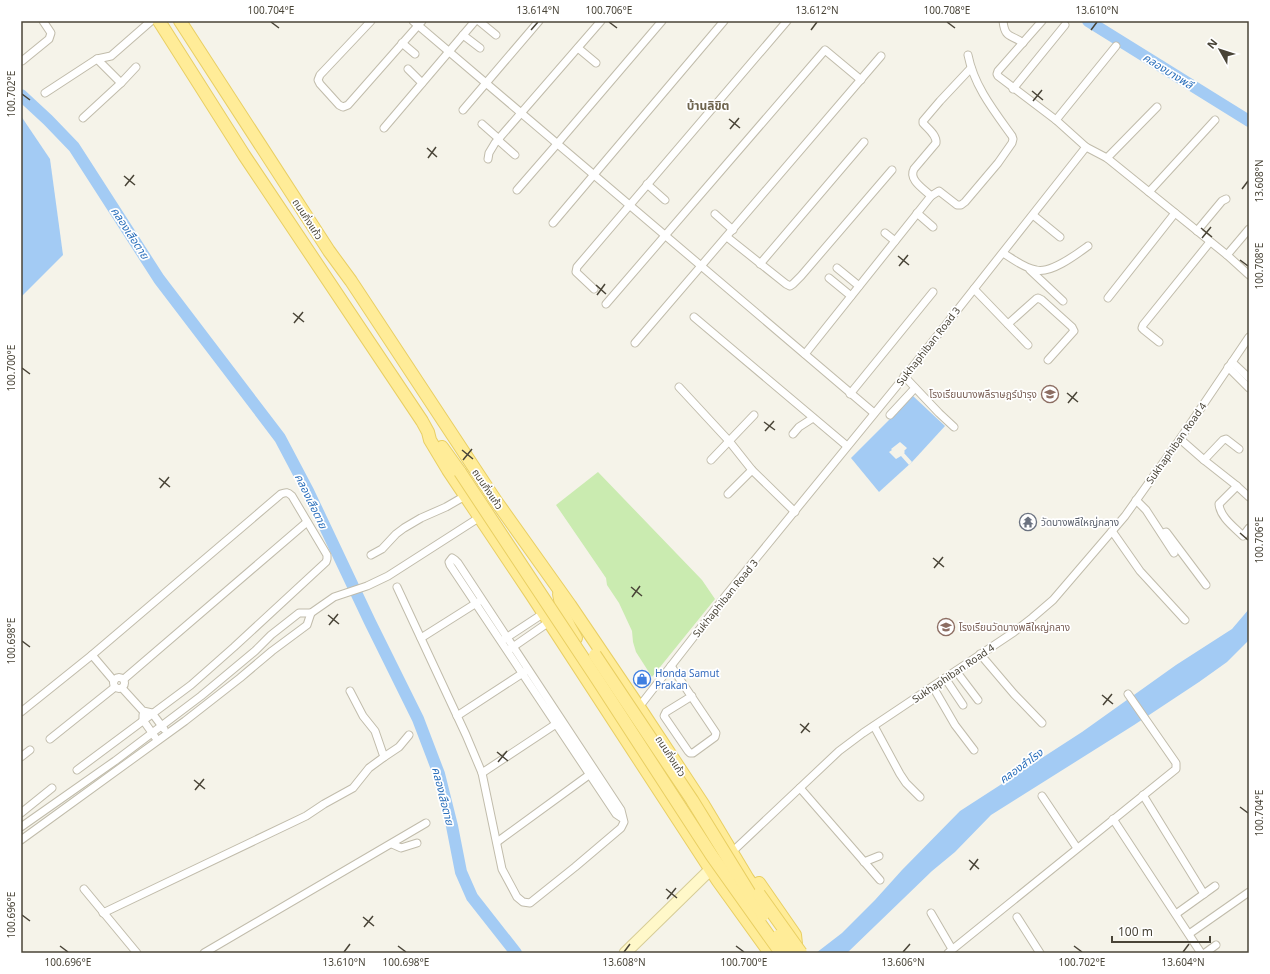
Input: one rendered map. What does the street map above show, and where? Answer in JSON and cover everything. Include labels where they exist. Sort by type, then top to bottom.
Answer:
[{"type":"main road","points":[[162,26],[180,21]]},
{"type":"main road","name":"ถนนกิ่งแก้ว","points":[[180,21],[326,246],[351,281],[496,501],[639,706],[703,804],[755,890],[801,953]]},
{"type":"main road","name":"ถนนกิ่งแก้ว","points":[[162,26],[244,154],[314,257],[425,427],[433,445],[465,496],[718,881],[770,953]]},
{"type":"main road","points":[[425,427],[460,472],[712,856],[782,953],[796,944],[795,935],[758,883],[735,857]]},
{"type":"main road","points":[[559,590],[563,613],[571,630],[720,860],[732,868],[755,890]]},
{"type":"main road","points":[[562,605],[692,800],[760,912],[791,953]]},
{"type":"main road","points":[[625,953],[720,860]]},
{"type":"main road","points":[[718,881],[724,900],[759,947],[766,953]]},
{"type":"street","points":[[22,61],[51,36],[51,33],[43,21]]},
{"type":"street","points":[[45,93],[97,59],[111,56],[151,21]]},
{"type":"street","points":[[371,21],[320,75],[318,80],[339,105],[343,107],[348,105],[402,43],[418,22],[449,52],[874,413]]},
{"type":"street","points":[[384,128],[475,21]]},
{"type":"street","points":[[479,21],[496,35]]},
{"type":"street","points":[[463,110],[538,21]]},
{"type":"street","points":[[488,159],[489,153],[499,140],[601,21]]},
{"type":"street","points":[[517,190],[662,21]]},
{"type":"street","points":[[553,223],[724,21]]},
{"type":"street","points":[[594,289],[576,272],[577,267],[787,21]]},
{"type":"street","points":[[1003,21],[1004,30],[1009,36],[1023,43]]},
{"type":"street","points":[[1042,21],[998,70],[998,76],[1056,120],[1086,147],[1107,158],[1227,255],[1249,275]]},
{"type":"street","points":[[1013,88],[1065,25]]},
{"type":"street","points":[[464,35],[480,48]]},
{"type":"street","points":[[402,43],[415,54]]},
{"type":"street","points":[[1056,120],[1116,46]]},
{"type":"street","points":[[578,48],[596,63]]},
{"type":"street","points":[[606,304],[825,50],[862,80]]},
{"type":"street","points":[[635,343],[881,56]]},
{"type":"street","points":[[805,354],[931,196],[937,191],[941,191],[961,205],[998,163],[1012,142],[1012,136],[989,104],[971,68],[968,56]]},
{"type":"street","points":[[97,59],[121,83]]},
{"type":"street","points":[[83,118],[136,67]]},
{"type":"street","points":[[931,196],[914,180],[912,176],[914,169],[937,140],[923,121],[940,100],[971,68]]},
{"type":"street","points":[[408,69],[422,83]]},
{"type":"street","points":[[1107,158],[1157,107]]},
{"type":"street","points":[[1149,192],[1215,120]]},
{"type":"street","points":[[482,124],[515,155]]},
{"type":"street","points":[[760,264],[864,142]]},
{"type":"street","name":"Sukhaphiban Road 3","points":[[639,706],[727,594],[974,290],[1086,147]]},
{"type":"street","points":[[727,237],[790,286],[892,170]]},
{"type":"street","points":[[647,184],[665,200]]},
{"type":"street","points":[[1197,231],[1222,201],[1226,199]]},
{"type":"street","points":[[917,213],[933,227]]},
{"type":"street","points":[[1108,298],[1175,213]]},
{"type":"street","points":[[715,214],[733,230]]},
{"type":"street","points":[[1033,215],[1060,237]]},
{"type":"street","points":[[1227,255],[1249,229]]},
{"type":"street","points":[[885,233],[895,241]]},
{"type":"street","points":[[1159,342],[1142,328],[1143,325],[1210,242]]},
{"type":"street","points":[[1003,253],[1027,267],[1038,271],[1057,266],[1071,259],[1088,246]]},
{"type":"street","points":[[1027,267],[1063,301]]},
{"type":"street","points":[[837,268],[860,286]]},
{"type":"street","points":[[829,278],[851,296]]},
{"type":"street","points":[[974,290],[1028,345]]},
{"type":"street","points":[[850,394],[933,292]]},
{"type":"street","points":[[1008,324],[1036,299],[1038,298],[1042,300],[1074,331],[1048,360]]},
{"type":"street","points":[[694,318],[847,446]]},
{"type":"street","name":"Sukhaphiban Road 4","points":[[735,857],[800,788],[839,751],[1032,618],[1054,600],[1136,500],[1249,338]]},
{"type":"street","points":[[1230,365],[1249,378]]},
{"type":"street","points":[[1230,365],[1249,388]]},
{"type":"street","points":[[904,376],[954,427]]},
{"type":"street","points":[[679,387],[729,441],[752,470],[795,512]]},
{"type":"street","points":[[890,415],[915,388]]},
{"type":"street","points":[[711,460],[754,415]]},
{"type":"street","points":[[793,434],[799,427],[813,418]]},
{"type":"street","points":[[1180,439],[1249,497]]},
{"type":"street","points":[[1204,460],[1223,440],[1226,439],[1239,449]]},
{"type":"street","points":[[728,494],[752,470]]},
{"type":"street","points":[[1237,486],[1219,504],[1219,510],[1226,520],[1243,536],[1249,528]]},
{"type":"street","points":[[21,712],[92,655],[281,494],[286,492],[292,496],[327,555],[327,559],[323,565],[214,665],[77,770]]},
{"type":"street","points":[[371,555],[382,549],[404,528],[465,496]]},
{"type":"street","points":[[1136,500],[1146,510],[1174,553]]},
{"type":"street","points":[[21,827],[162,726],[236,667],[271,635],[299,613],[311,613],[334,597],[367,586],[388,576],[480,518]]},
{"type":"street","points":[[50,739],[117,685],[125,684],[124,679],[307,522]]},
{"type":"street","points":[[1112,531],[1140,571],[1186,620]]},
{"type":"street","points":[[1162,534],[1166,532],[1168,533],[1206,584]]},
{"type":"street","points":[[397,587],[482,773],[502,869],[517,898],[526,904],[530,903],[575,867],[621,828],[624,822],[622,818],[616,814],[592,773],[479,602],[450,565],[449,562],[452,558],[458,563],[479,602]]},
{"type":"street","points":[[421,638],[479,602]]},
{"type":"street","points":[[21,840],[185,721],[240,678],[307,624],[311,613]]},
{"type":"street","points":[[504,640],[519,630],[546,618]]},
{"type":"street","points":[[510,649],[524,639],[546,618]]},
{"type":"street","points":[[519,630],[524,639]]},
{"type":"street","points":[[265,641],[272,651]]},
{"type":"street","points":[[980,654],[1014,694],[1042,723]]},
{"type":"street","points":[[92,655],[117,685],[143,711],[152,713],[167,734]]},
{"type":"street","points":[[671,666],[692,696],[716,734],[714,737],[690,753],[664,716],[666,712],[692,696]]},
{"type":"street","points":[[956,671],[978,700]]},
{"type":"street","points":[[457,716],[525,672]]},
{"type":"street","points":[[945,678],[963,705]]},
{"type":"street","points":[[933,687],[955,725],[974,750]]},
{"type":"street","points":[[350,691],[363,716],[374,731],[384,757]]},
{"type":"street","points":[[931,913],[950,951],[1176,769],[1176,763],[1128,694]]},
{"type":"street","points":[[143,711],[143,720],[158,740]]},
{"type":"street","points":[[482,773],[558,722]]},
{"type":"street","points":[[874,726],[900,774],[906,783],[920,797]]},
{"type":"street","points":[[103,913],[306,816],[348,792],[357,784],[369,768],[399,747],[408,735]]},
{"type":"street","points":[[21,757],[30,750]]},
{"type":"street","points":[[497,842],[592,773]]},
{"type":"street","points":[[21,813],[52,788]]},
{"type":"street","points":[[800,788],[880,880]]},
{"type":"street","points":[[1143,795],[1204,894]]},
{"type":"street","points":[[1042,796],[1077,848]]},
{"type":"street","points":[[1112,819],[1201,953]]},
{"type":"street","points":[[204,953],[426,823]]},
{"type":"street","points":[[392,844],[401,848],[417,843]]},
{"type":"street","points":[[864,862],[878,856]]},
{"type":"street","points":[[1176,914],[1215,886]]},
{"type":"street","points":[[84,889],[137,953]]},
{"type":"street","points":[[1189,934],[1249,892]]},
{"type":"street","points":[[1017,917],[1040,953]]},
{"type":"street","points":[[1205,953],[1216,945]]},
{"type":"green space","points":[[598,472],[702,580],[715,599],[652,677],[636,652],[632,631],[619,603],[607,585],[606,578],[556,505]]},
{"type":"water","points":[[21,116],[50,159],[63,255],[21,297]]},
{"type":"water","points":[[913,396],[945,426],[912,462],[879,492],[851,458]]},
{"type":"water","points":[[1249,609],[1249,640],[1227,662],[1134,725],[991,815],[955,852],[932,871],[847,953],[816,953],[842,933],[960,811],[1082,732],[1176,665],[1232,629]]},
{"type":"pier","points":[[900,442],[907,448],[904,453],[912,462],[909,465],[901,456],[896,459],[889,452]]},
{"type":"waterway","name":"คลองบางพลี","points":[[1088,21],[1249,121]]},
{"type":"waterway","name":"คลองเสือตาย","points":[[21,95],[74,147],[159,279],[280,438],[308,491],[418,719],[439,774],[452,826],[461,872],[472,897],[516,953]]},
{"type":"place","name":"โรงเรียนบางพลีราษฎร์บำรุง","points":[[1050,394]]},
{"type":"place","name":"วัดบางพลีใหญ่กลาง","points":[[1028,522]]},
{"type":"place","name":"โรงเรียนวัดบางพลีใหญ่กลาง","points":[[946,627]]},
{"type":"place","name":"Honda Samut Prakan","points":[[642,679]]},
{"type":"district","name":"บ้านลิขิต","points":[[708,106]]},
{"type":"water label","name":"คลองสำโรง","points":[[1021,766]]}]
